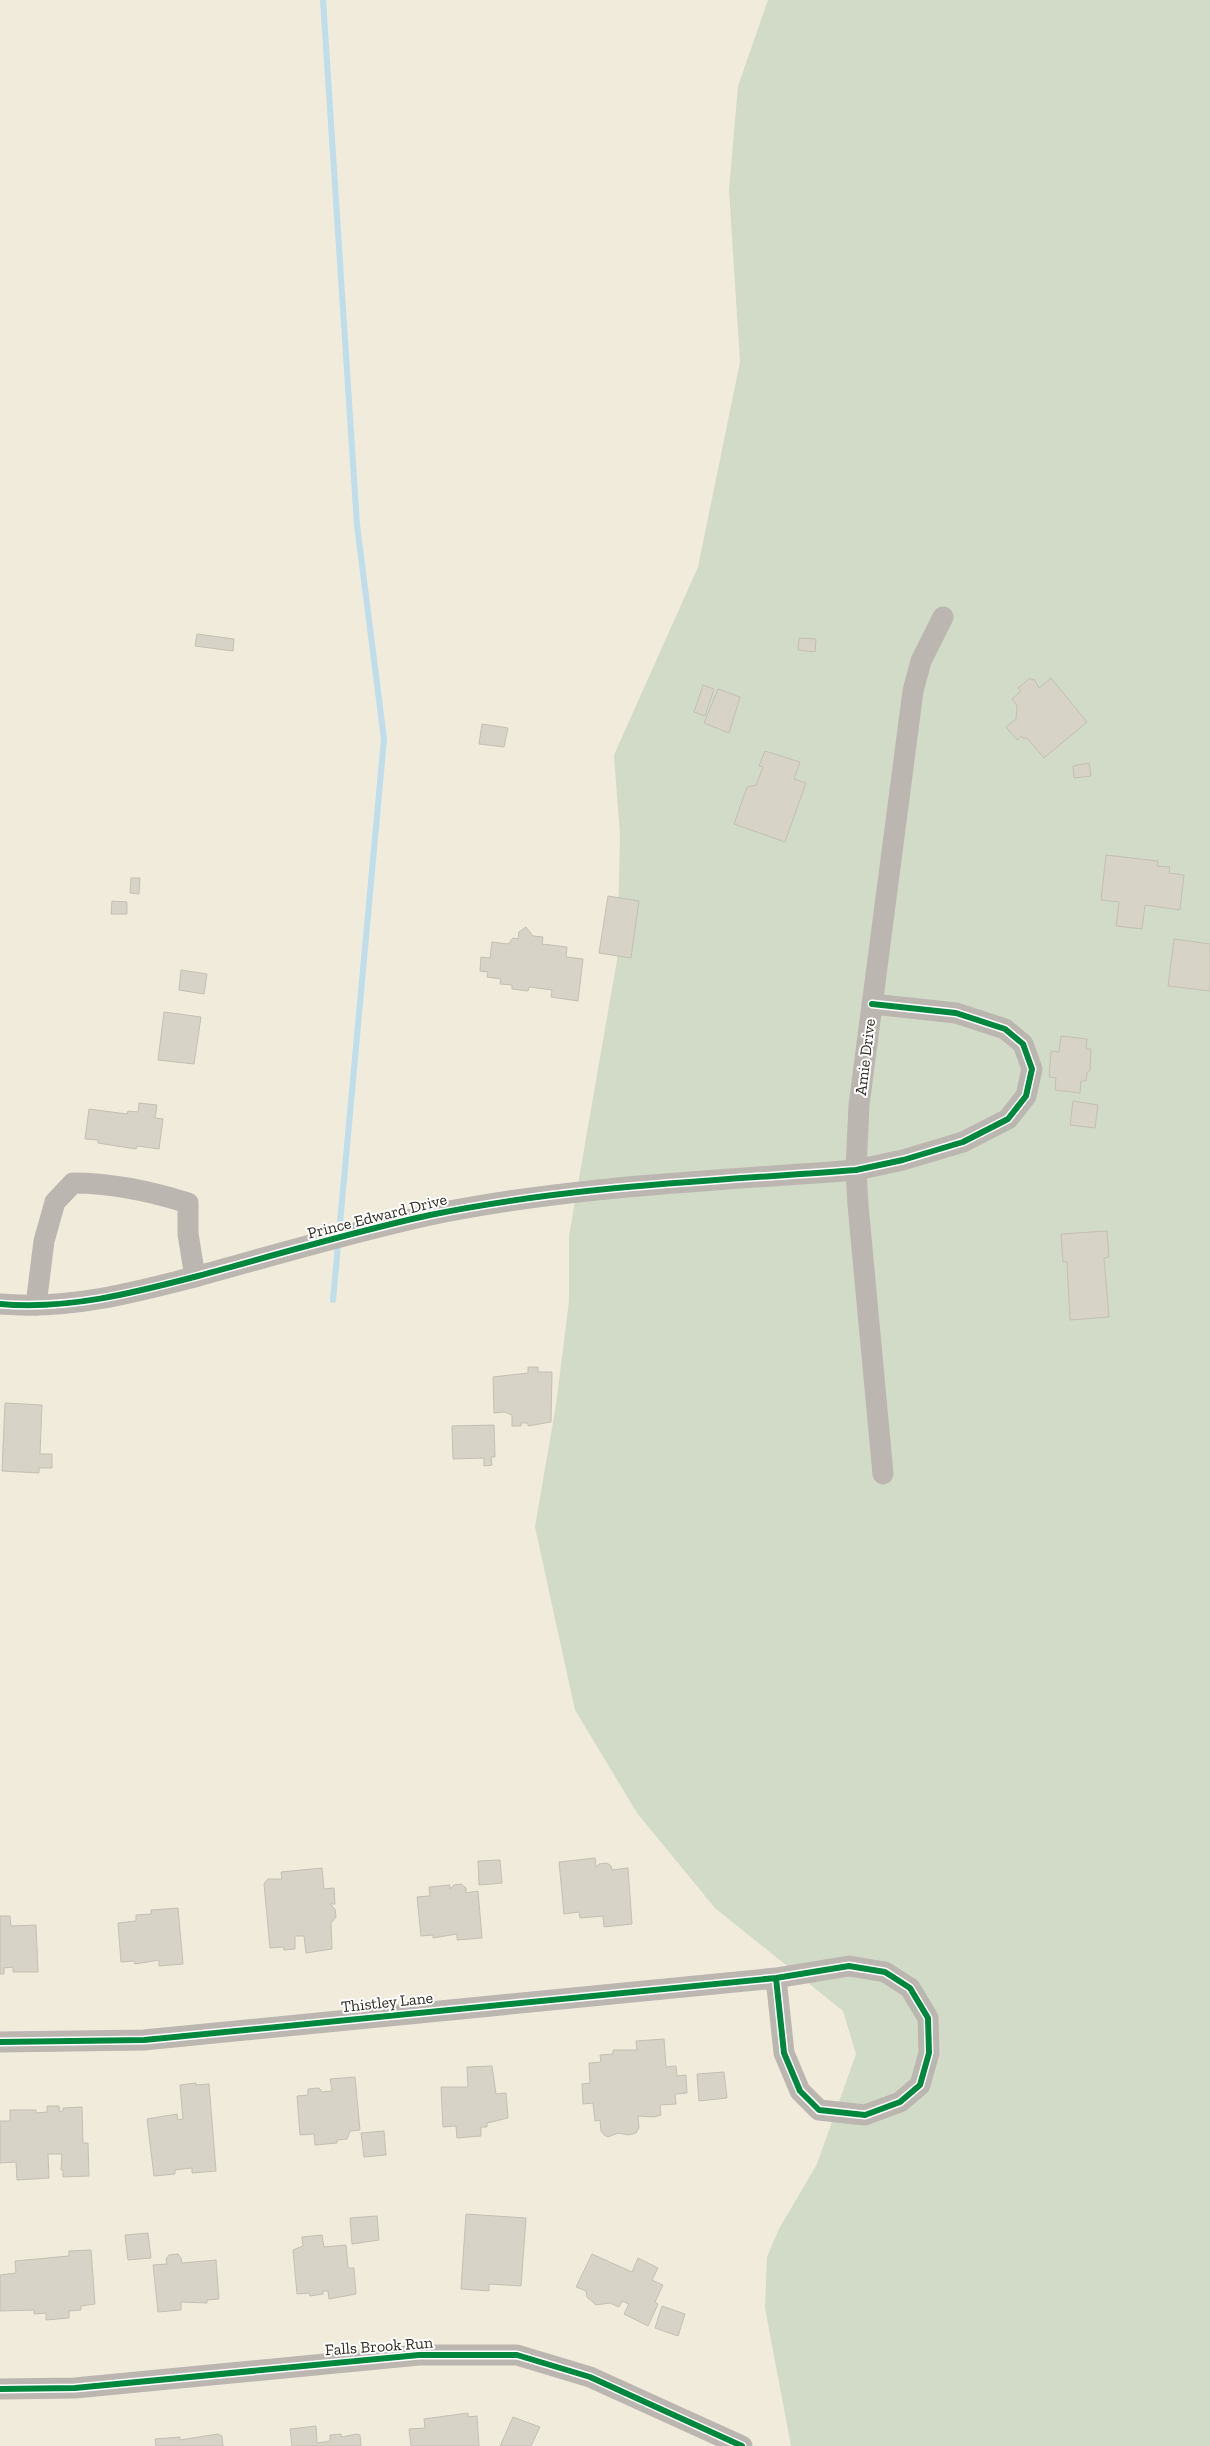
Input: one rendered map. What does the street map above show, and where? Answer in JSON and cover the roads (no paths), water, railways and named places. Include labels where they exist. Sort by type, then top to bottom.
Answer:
[{"type":"street","name":"Amie Drive","points":[[883,1474],[856,1170],[859,1105],[913,691],[921,661],[943,617]]},
{"type":"street","name":"Prince Edward Drive","points":[[0,1304],[36,1305],[96,1300],[428,1216],[546,1195],[856,1170],[903,1160],[963,1142],[1008,1119],[1026,1096],[1032,1069],[1023,1044],[1005,1029],[956,1014],[872,1004]]},
{"type":"street","points":[[36,1305],[44,1242],[55,1202],[73,1183],[101,1183],[157,1193],[188,1203],[188,1234],[195,1276]]},
{"type":"street","name":"Thistley Lane","points":[[0,2042],[144,2040],[776,1978],[848,1966],[884,1972],[910,1988],[928,2018],[929,2053],[920,2085],[900,2102],[865,2116],[819,2110],[800,2091],[784,2053],[776,1978]]},
{"type":"street","name":"Falls Brook Run","points":[[0,2389],[75,2388],[419,2355],[517,2356],[590,2377],[742,2446]]},
{"type":"waterway","points":[[323,0],[357,525],[384,739],[333,1300]]}]
